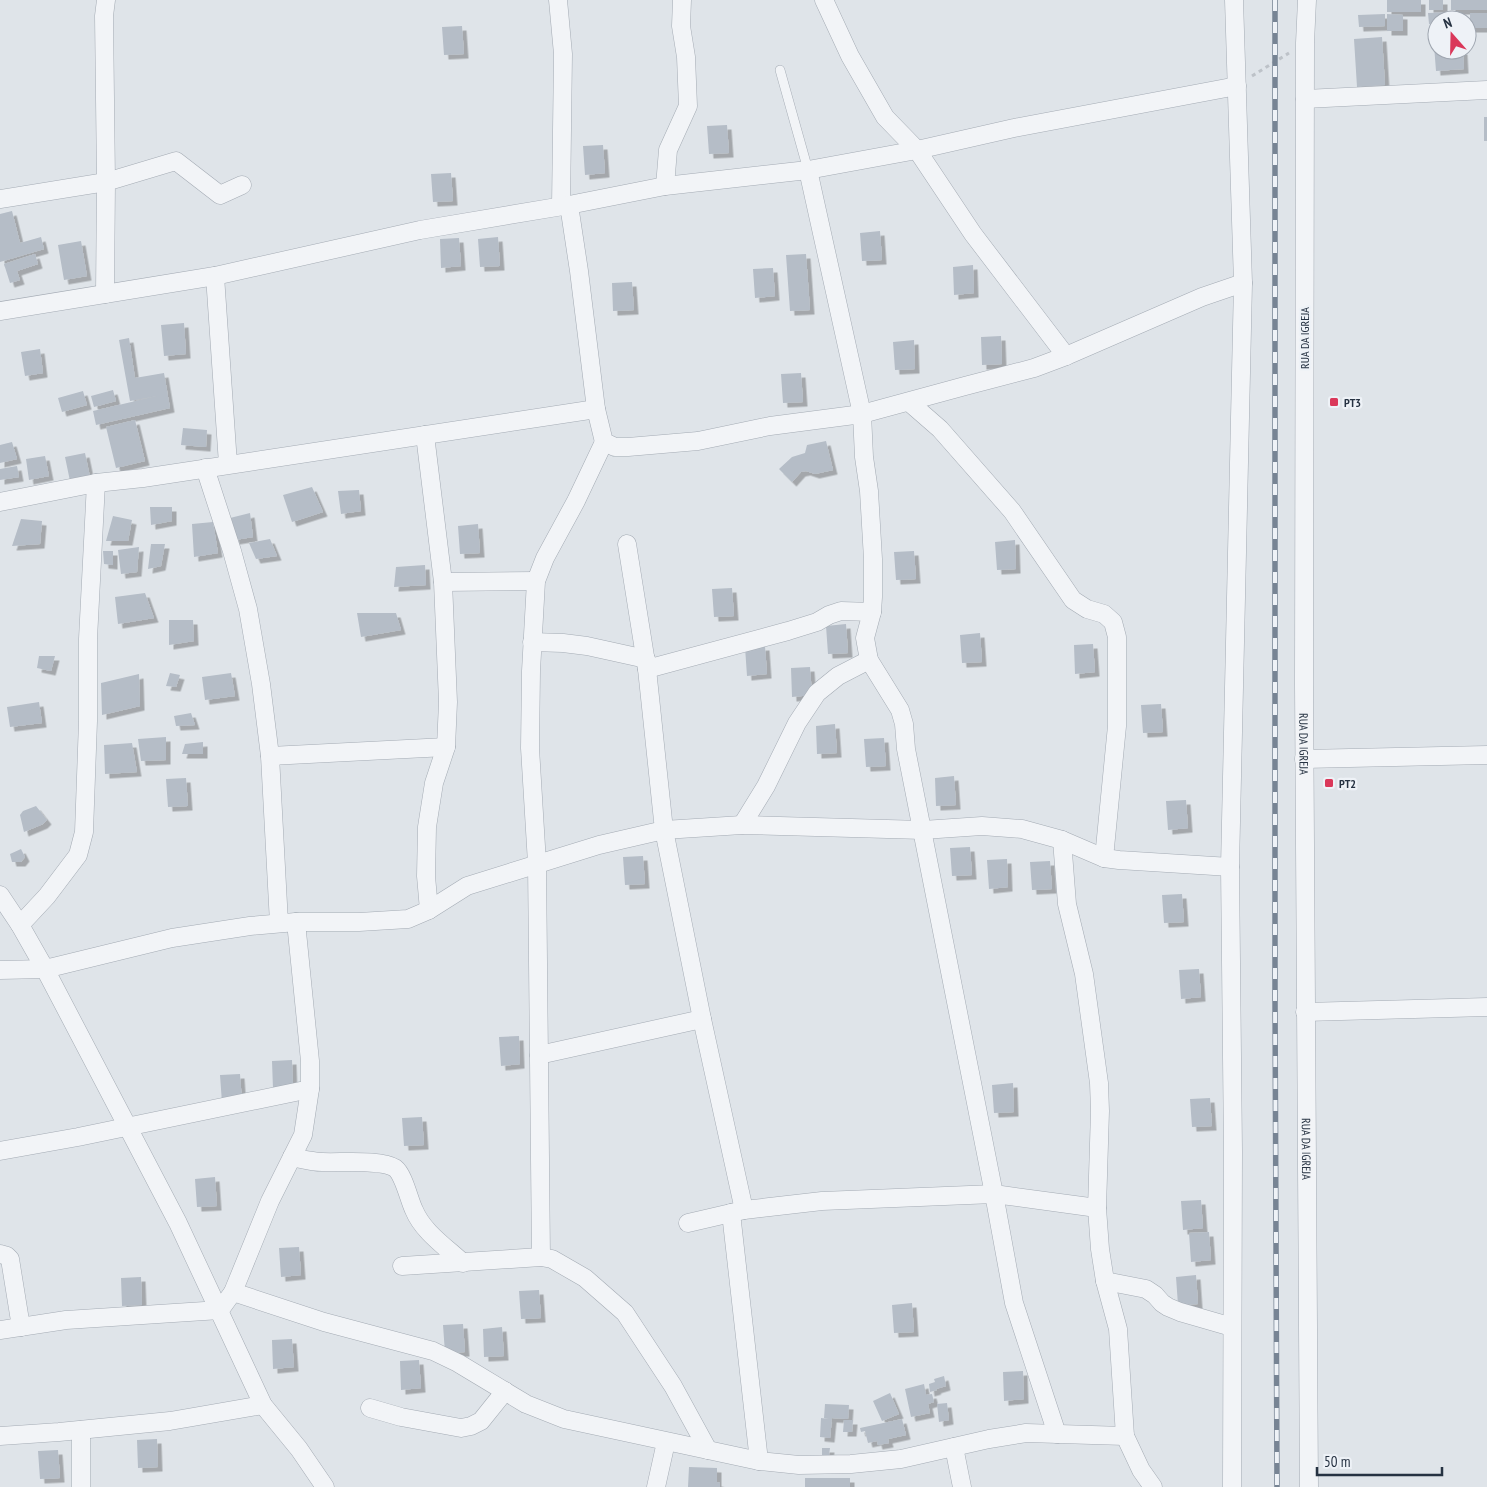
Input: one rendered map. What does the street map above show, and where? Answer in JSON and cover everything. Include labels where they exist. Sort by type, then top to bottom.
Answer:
[{"type":"street","points":[[105,294],[104,16],[106,0]]},
{"type":"street","points":[[541,1257],[536,863],[530,748],[532,642],[536,581],[545,558],[576,501],[604,442],[596,409],[579,271],[565,205],[563,54],[558,0]]},
{"type":"street","points":[[665,186],[668,150],[688,106],[682,0]]},
{"type":"street","points":[[824,0],[850,56],[885,116],[917,150],[973,234],[1066,356]]},
{"type":"street","points":[[1232,1487],[1233,1141],[1230,867],[1243,283],[1234,0]]},
{"type":"street","name":"RUA DA IGREJA","points":[[1307,0],[1305,43],[1304,759],[1310,1487]]},
{"type":"street","points":[[0,311],[215,276],[420,230],[665,186],[808,170],[917,150],[1014,128],[1237,86]]},
{"type":"street","points":[[1305,99],[1487,90]]},
{"type":"street","points":[[0,199],[106,182],[176,161],[220,195],[242,185]]},
{"type":"street","points":[[808,170],[862,414],[873,559],[872,612],[866,638],[869,660],[900,710],[904,724],[906,749],[1014,1303],[1057,1434]]},
{"type":"street","points":[[215,276],[228,464]]},
{"type":"street","points":[[604,442],[615,447],[628,448],[698,441],[770,426],[862,414],[1034,368],[1202,297],[1243,283]]},
{"type":"street","points":[[909,402],[940,429],[1012,511],[1073,600],[1087,610],[1104,614],[1113,622],[1117,637],[1117,726],[1104,858]]},
{"type":"street","points":[[0,502],[96,483],[143,478],[596,409]]},
{"type":"street","points":[[425,435],[442,582],[448,702],[446,747],[434,783],[428,827],[426,876],[429,910]]},
{"type":"street","points":[[205,468],[232,551],[248,609],[261,684],[270,756],[287,923],[310,1061],[310,1089],[303,1135],[270,1201],[233,1292],[220,1310]]},
{"type":"street","points":[[20,925],[48,896],[78,855],[84,832],[88,721],[88,639],[96,483]]},
{"type":"street","points":[[627,544],[646,664],[664,830],[738,1211],[759,1461]]},
{"type":"street","points":[[442,582],[536,581]]},
{"type":"street","points":[[532,642],[587,646],[646,664],[788,632],[841,611],[872,612]]},
{"type":"street","points":[[742,826],[766,786],[797,723],[817,693],[838,676],[869,660]]},
{"type":"street","points":[[270,756],[446,747]]},
{"type":"street","points":[[1304,759],[1487,755]]},
{"type":"street","points":[[0,970],[45,968],[172,938],[250,926],[408,919],[429,910],[467,886],[599,845],[664,830],[742,826],[923,830],[982,826],[1022,829],[1062,840],[1104,858],[1230,867]]},
{"type":"street","points":[[1062,840],[1067,904],[1084,974],[1099,1083],[1097,1208],[1100,1249],[1105,1281],[1118,1328],[1125,1436],[1141,1470],[1153,1487]]},
{"type":"street","points":[[0,896],[20,925],[45,968],[178,1222],[263,1405],[299,1449],[320,1486]]},
{"type":"street","points":[[1306,1012],[1487,1007]]},
{"type":"street","points":[[539,1055],[702,1019]]},
{"type":"street","points":[[0,1151],[78,1137],[310,1089]]},
{"type":"street","points":[[292,1157],[321,1162],[364,1162],[382,1164],[394,1168],[400,1175],[418,1218],[463,1263]]},
{"type":"street","points":[[688,1223],[738,1211],[822,1201],[994,1194],[1097,1208]]},
{"type":"street","points":[[0,1254],[10,1259],[21,1328]]},
{"type":"street","points":[[402,1266],[541,1257],[552,1259],[585,1278],[625,1313],[673,1386],[708,1450]]},
{"type":"street","points":[[1105,1281],[1146,1289],[1168,1307],[1232,1327]]},
{"type":"street","points":[[233,1292],[324,1322],[433,1351],[458,1363],[526,1404],[564,1420],[759,1461],[799,1465],[851,1464],[901,1459],[1026,1432],[1125,1436]]},
{"type":"street","points":[[0,1330],[66,1320],[220,1310]]},
{"type":"street","points":[[370,1408],[461,1428],[482,1421],[505,1391]]},
{"type":"street","points":[[0,1436],[170,1421],[263,1405]]},
{"type":"street","points":[[81,1430],[82,1487]]},
{"type":"street","points":[[656,1487],[666,1442]]},
{"type":"street","points":[[954,1447],[962,1487]]},
{"type":"lane","points":[[780,70],[808,170]]},
{"type":"path","points":[[1237,86],[1305,43]]},
{"type":"building","points":[[1387,0],[1421,0],[1421,12],[1387,12]]},
{"type":"building","points":[[1429,0],[1443,0],[1443,10],[1429,10]]},
{"type":"building","points":[[1451,0],[1487,0],[1487,10],[1451,10]]},
{"type":"building","points":[[1477,13],[1487,13],[1487,28],[1477,28]]},
{"type":"building","points":[[1385,14],[1385,26],[1359,27],[1358,15]]},
{"type":"building","points":[[1387,14],[1403,15],[1403,31],[1387,31]]},
{"type":"building","points":[[462,26],[464,54],[444,55],[442,27]]},
{"type":"building","points":[[1382,37],[1385,85],[1357,87],[1354,39]]},
{"type":"building","points":[[1435,60],[1464,60],[1464,69],[1436,71]]},
{"type":"building","points":[[1484,117],[1487,117],[1487,141],[1484,141]]},
{"type":"building","points":[[727,125],[729,153],[709,154],[707,126]]},
{"type":"building","points":[[603,145],[605,173],[585,175],[583,146]]},
{"type":"building","points":[[451,173],[453,201],[433,202],[431,174]]},
{"type":"building","points":[[12,211],[20,243],[41,237],[44,249],[0,262],[0,214]]},
{"type":"building","points":[[880,231],[882,260],[862,261],[860,233]]},
{"type":"building","points":[[498,237],[500,266],[480,267],[478,239]]},
{"type":"building","points":[[459,238],[461,266],[441,268],[440,239]]},
{"type":"building","points":[[81,241],[87,276],[64,280],[58,245]]},
{"type":"building","points":[[35,254],[38,264],[17,271],[20,280],[10,283],[4,264]]},
{"type":"building","points":[[806,254],[810,310],[790,311],[786,255]]},
{"type":"building","points":[[973,265],[974,293],[954,295],[953,267]]},
{"type":"building","points":[[773,268],[775,296],[755,298],[753,269]]},
{"type":"building","points":[[632,282],[634,310],[613,311],[612,283]]},
{"type":"building","points":[[184,323],[186,354],[164,356],[161,325]]},
{"type":"building","points":[[1001,336],[1002,364],[982,365],[981,337]]},
{"type":"building","points":[[129,338],[135,378],[164,373],[170,408],[96,425],[93,411],[157,396],[130,401],[119,340]]},
{"type":"building","points":[[914,340],[915,369],[895,370],[893,342]]},
{"type":"building","points":[[40,349],[43,373],[25,376],[21,352]]},
{"type":"building","points":[[801,373],[803,402],[783,403],[781,374]]},
{"type":"building","points":[[113,390],[116,401],[94,407],[91,396]]},
{"type":"building","points":[[83,391],[87,405],[62,412],[58,398]]},
{"type":"building","points":[[135,420],[145,461],[116,468],[106,427]]},
{"type":"building","points":[[183,428],[207,430],[206,447],[181,445]]},
{"type":"building","points":[[826,441],[833,470],[815,474],[806,471],[801,472],[792,482],[779,469],[792,457],[805,453],[807,445]]},
{"type":"building","points":[[12,442],[17,459],[0,463],[0,445]]},
{"type":"building","points":[[85,453],[90,477],[70,481],[65,457]]},
{"type":"building","points":[[45,456],[49,476],[29,480],[26,459]]},
{"type":"building","points":[[17,466],[19,477],[0,480],[0,469]]},
{"type":"building","points":[[312,487],[323,512],[292,522],[283,495]]},
{"type":"building","points":[[359,490],[361,511],[341,514],[338,491]]},
{"type":"building","points":[[150,507],[172,507],[172,521],[151,525]]},
{"type":"building","points":[[250,513],[253,537],[235,540],[230,518]]},
{"type":"building","points":[[113,516],[132,520],[128,541],[106,541]]},
{"type":"building","points":[[21,519],[42,521],[40,544],[12,546]]},
{"type":"building","points":[[213,522],[218,553],[194,557],[192,524]]},
{"type":"building","points":[[478,524],[480,553],[460,554],[458,526]]},
{"type":"building","points":[[270,539],[277,556],[256,559],[249,543]]},
{"type":"building","points":[[1015,540],[1016,569],[997,570],[995,542]]},
{"type":"building","points":[[151,544],[165,544],[161,566],[148,569]]},
{"type":"building","points":[[139,547],[137,572],[121,574],[118,550]]},
{"type":"building","points":[[103,551],[113,551],[113,565],[104,564]]},
{"type":"building","points":[[914,551],[916,579],[896,580],[894,552]]},
{"type":"building","points":[[425,565],[426,585],[394,587],[396,567]]},
{"type":"building","points":[[732,588],[734,616],[714,617],[712,589]]},
{"type":"building","points":[[145,593],[154,618],[118,624],[115,597]]},
{"type":"building","points":[[357,613],[396,613],[401,630],[361,637]]},
{"type":"building","points":[[169,620],[193,620],[194,641],[169,645]]},
{"type":"building","points":[[846,624],[848,653],[828,654],[826,626]]},
{"type":"building","points":[[980,633],[982,662],[962,663],[960,635]]},
{"type":"building","points":[[1093,644],[1095,672],[1075,674],[1074,645]]},
{"type":"building","points":[[765,646],[767,674],[747,676],[745,647]]},
{"type":"building","points":[[39,656],[55,656],[51,671],[37,668]]},
{"type":"building","points":[[810,667],[812,695],[792,697],[791,668]]},
{"type":"building","points":[[170,673],[180,675],[176,687],[166,686]]},
{"type":"building","points":[[231,673],[235,696],[205,700],[202,677]]},
{"type":"building","points":[[139,674],[140,706],[102,715],[101,683]]},
{"type":"building","points":[[39,702],[42,723],[10,727],[7,707]]},
{"type":"building","points":[[1161,704],[1163,732],[1143,733],[1141,705]]},
{"type":"building","points":[[191,713],[195,725],[176,726],[174,716]]},
{"type":"building","points":[[835,724],[837,753],[817,754],[816,726]]},
{"type":"building","points":[[166,737],[166,760],[141,761],[138,739]]},
{"type":"building","points":[[884,738],[886,766],[866,767],[864,739]]},
{"type":"building","points":[[203,742],[203,754],[182,754],[185,744]]},
{"type":"building","points":[[132,743],[137,772],[105,774],[104,745]]},
{"type":"building","points":[[954,776],[956,805],[936,806],[935,778]]},
{"type":"building","points":[[186,778],[188,806],[168,807],[166,779]]},
{"type":"building","points":[[1186,800],[1188,828],[1168,830],[1166,801]]},
{"type":"building","points":[[36,806],[47,820],[43,824],[24,832],[20,815],[23,811]]},
{"type":"building","points":[[970,847],[972,875],[952,876],[950,848]]},
{"type":"building","points":[[21,849],[25,857],[21,862],[12,862],[10,854]]},
{"type":"building","points":[[643,856],[645,884],[625,885],[623,857]]},
{"type":"building","points":[[1007,859],[1008,887],[989,889],[987,860]]},
{"type":"building","points":[[1050,861],[1052,889],[1032,890],[1030,862]]},
{"type":"building","points":[[1182,894],[1184,922],[1164,923],[1162,895]]},
{"type":"building","points":[[1199,969],[1201,997],[1181,999],[1179,970]]},
{"type":"building","points":[[519,1036],[520,1064],[501,1066],[499,1037]]},
{"type":"building","points":[[292,1060],[293,1088],[273,1089],[272,1061]]},
{"type":"building","points":[[240,1074],[242,1102],[222,1103],[220,1075]]},
{"type":"building","points":[[1013,1083],[1014,1112],[994,1113],[992,1085]]},
{"type":"building","points":[[1210,1098],[1212,1126],[1192,1127],[1190,1099]]},
{"type":"building","points":[[422,1117],[424,1145],[404,1146],[402,1118]]},
{"type":"building","points":[[215,1177],[217,1206],[197,1207],[195,1179]]},
{"type":"building","points":[[1201,1200],[1203,1228],[1183,1230],[1181,1201]]},
{"type":"building","points":[[1209,1232],[1211,1260],[1191,1262],[1189,1233]]},
{"type":"building","points":[[299,1247],[301,1275],[281,1277],[279,1248]]},
{"type":"building","points":[[1196,1275],[1198,1304],[1178,1305],[1176,1277]]},
{"type":"building","points":[[141,1277],[142,1305],[122,1306],[121,1278]]},
{"type":"building","points":[[539,1290],[541,1318],[521,1319],[519,1291]]},
{"type":"building","points":[[912,1303],[914,1332],[894,1333],[892,1305]]},
{"type":"building","points":[[463,1324],[465,1352],[445,1353],[443,1325]]},
{"type":"building","points":[[502,1327],[504,1356],[484,1357],[483,1329]]},
{"type":"building","points":[[292,1339],[294,1367],[273,1369],[272,1340]]},
{"type":"building","points":[[419,1360],[421,1388],[401,1390],[400,1361]]},
{"type":"building","points":[[1023,1371],[1024,1399],[1004,1401],[1003,1372]]},
{"type":"building","points":[[944,1376],[946,1386],[930,1392],[929,1384],[935,1382],[934,1379]]},
{"type":"building","points":[[924,1384],[926,1395],[932,1394],[934,1402],[928,1404],[930,1413],[911,1417],[905,1389]]},
{"type":"building","points":[[890,1393],[899,1414],[882,1421],[873,1401]]},
{"type":"building","points":[[947,1403],[949,1420],[939,1422],[937,1404]]},
{"type":"building","points":[[825,1404],[849,1405],[848,1419],[832,1418],[830,1438],[820,1437],[821,1418],[829,1419],[824,1418]]},
{"type":"building","points":[[902,1419],[906,1435],[888,1439],[889,1443],[878,1445],[877,1441],[868,1443],[865,1431],[861,1432],[860,1428]]},
{"type":"building","points":[[844,1420],[853,1420],[852,1432],[843,1432]]},
{"type":"building","points":[[157,1439],[158,1467],[138,1468],[137,1440]]},
{"type":"building","points":[[822,1448],[830,1448],[829,1455],[822,1455]]},
{"type":"building","points":[[58,1450],[60,1478],[40,1479],[38,1451]]},
{"type":"building","points":[[689,1467],[717,1468],[717,1482],[720,1483],[720,1487],[688,1487]]},
{"type":"building","points":[[805,1478],[850,1478],[850,1487],[805,1487]]},
{"type":"railway","points":[[1275,0],[1277,1487]]},
{"type":"place","name":"PT3","points":[[1334,402]]},
{"type":"place","name":"PT2","points":[[1329,783]]}]
